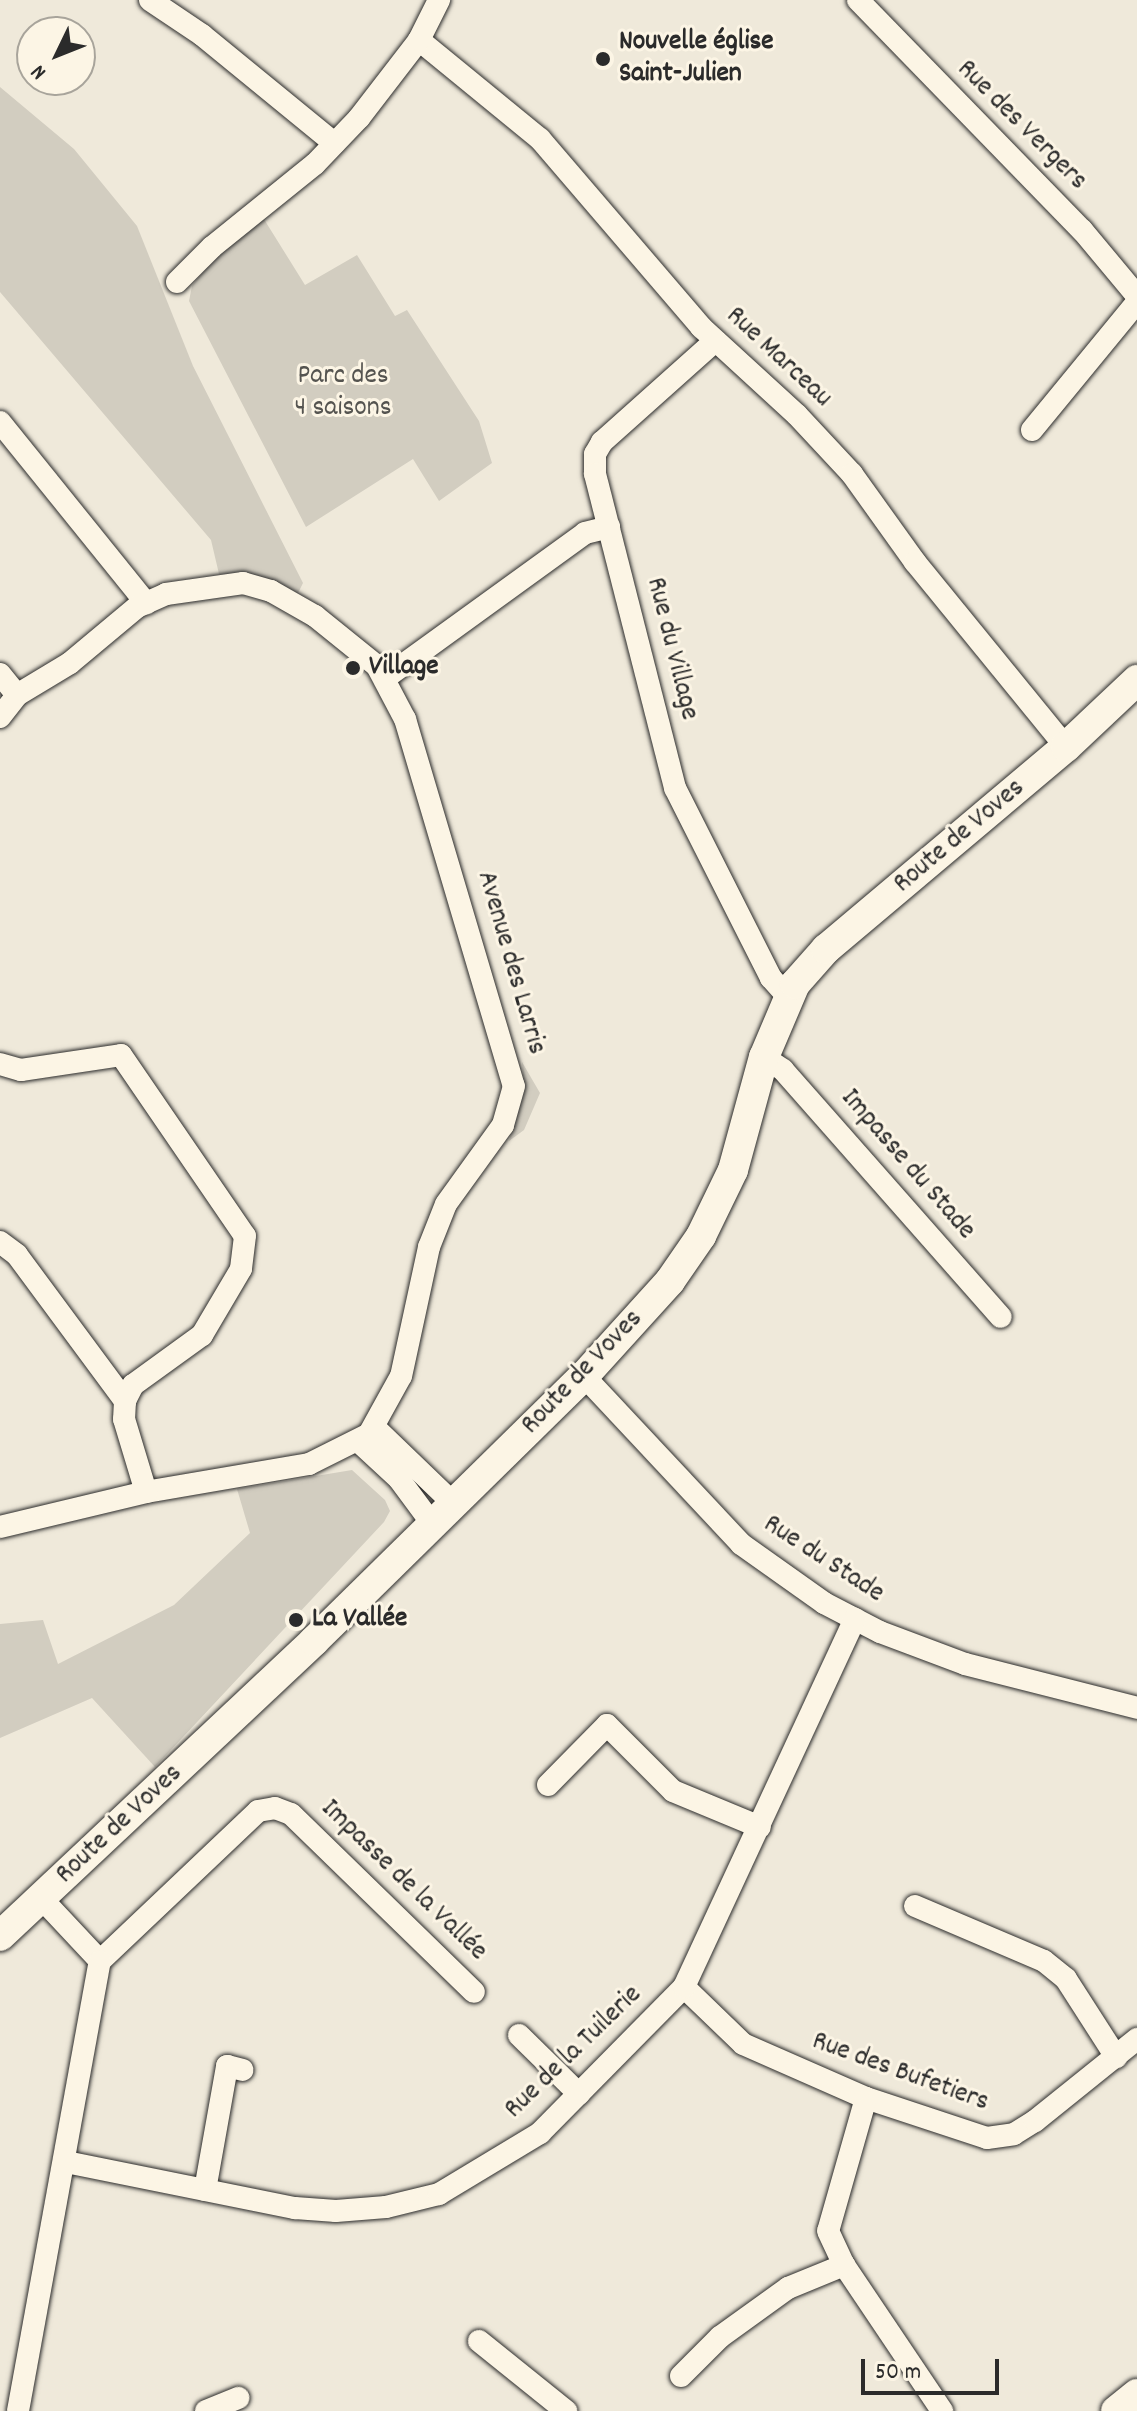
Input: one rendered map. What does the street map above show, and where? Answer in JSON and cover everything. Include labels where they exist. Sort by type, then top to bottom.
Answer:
[{"type":"street","points":[[150,0],[202,35],[334,143]]},
{"type":"street","points":[[177,282],[334,143],[419,40],[439,0]]},
{"type":"street","name":"Rue des Vergers","points":[[858,0],[1082,230],[1137,299]]},
{"type":"street","name":"Rue Marceau","points":[[419,40],[540,139],[715,341],[797,415],[852,474],[915,562],[1066,747]]},
{"type":"street","points":[[1032,430],[1137,299]]},
{"type":"street","name":"Rue du Village","points":[[715,341],[614,430],[595,454],[609,527],[675,788],[771,978],[788,997]]},
{"type":"street","points":[[0,422],[146,603]]},
{"type":"street","points":[[0,717],[17,695],[70,663],[146,603],[216,583],[271,591],[315,616],[377,666],[385,678],[585,533],[609,527]]},
{"type":"street","points":[[0,674],[17,695]]},
{"type":"street","name":"Avenue des Larris","points":[[367,1434],[401,1376],[429,1247],[446,1204],[503,1125],[514,1086],[409,732],[385,678]]},
{"type":"street","name":"Route de Voves","points":[[0,1936],[444,1514],[584,1376],[670,1281],[701,1236],[733,1170],[764,1057],[788,997],[826,949],[1066,747],[1137,680]]},
{"type":"street","points":[[0,1064],[21,1070],[121,1055],[245,1236],[241,1269],[202,1335],[133,1385],[125,1401],[124,1419],[146,1492]]},
{"type":"street","name":"Impasse du Stade","points":[[764,1057],[783,1070],[1001,1317]]},
{"type":"street","points":[[0,1242],[17,1255],[125,1401]]},
{"type":"street","name":"Rue du Stade","points":[[584,1376],[741,1544],[855,1619],[965,1664],[1137,1708]]},
{"type":"street","points":[[0,1527],[146,1492],[309,1464],[367,1434],[444,1514]]},
{"type":"street","name":"Rue de la Tuilerie","points":[[66,2162],[205,2190],[336,2211],[386,2207],[439,2194],[540,2133],[684,1987],[855,1619]]},
{"type":"street","points":[[548,1785],[607,1725],[673,1791],[760,1827]]},
{"type":"street","name":"Impasse de la Vallée","points":[[100,1961],[258,1811],[275,1808],[291,1814],[474,1992]]},
{"type":"street","points":[[18,2411],[80,2089],[100,1961],[42,1899]]},
{"type":"street","points":[[915,1906],[1044,1961],[1066,1979],[1116,2057]]},
{"type":"street","name":"Rue des Bufetiers","points":[[684,1987],[743,2044],[866,2098],[987,2138],[1014,2134],[1137,2039]]},
{"type":"street","points":[[519,2035],[579,2094]]},
{"type":"street","points":[[205,2190],[227,2066],[243,2070]]},
{"type":"street","points":[[866,2098],[828,2231],[844,2265],[942,2411]]},
{"type":"street","points":[[681,2376],[720,2337],[788,2288],[844,2265]]},
{"type":"street","points":[[479,2341],[566,2411]]},
{"type":"street","points":[[1116,2411],[1137,2394]]},
{"type":"street","points":[[206,2411],[238,2398]]},
{"type":"green space","points":[[0,87],[74,149],[137,226],[193,366],[303,583],[298,593],[263,578],[219,574],[211,540],[0,292]]},
{"type":"green space","name":"Parc des 4 saisons","points":[[262,216],[305,285],[357,255],[395,316],[407,310],[479,421],[492,463],[439,501],[413,459],[306,527],[189,301],[192,286],[222,247]]},
{"type":"green space","points":[[522,1062],[540,1093],[524,1130],[509,1141],[524,1088]]},
{"type":"green space","points":[[352,1470],[385,1500],[390,1511],[384,1522],[155,1767],[92,1698],[0,1738],[0,1624],[43,1620],[58,1664],[174,1605],[250,1533],[237,1489]]},
{"type":"place","name":"Nouvelle église Saint-Julien","points":[[603,59]]},
{"type":"place","name":"Village","points":[[353,668]]},
{"type":"place","name":"La Vallée","points":[[296,1620]]}]
